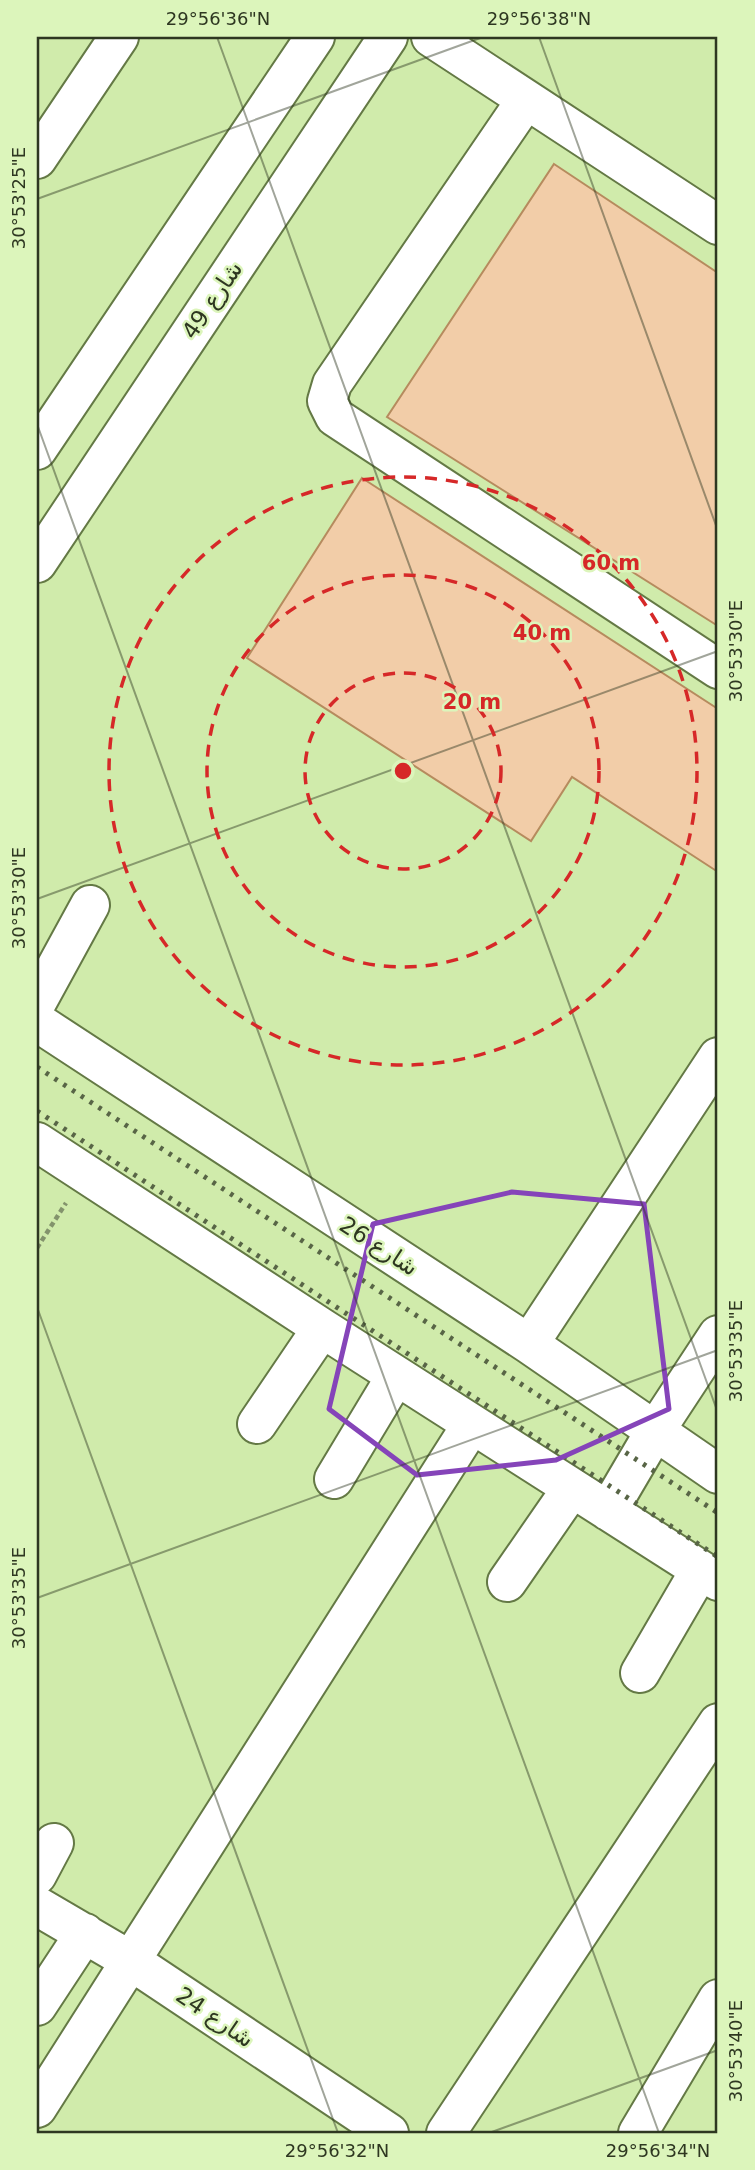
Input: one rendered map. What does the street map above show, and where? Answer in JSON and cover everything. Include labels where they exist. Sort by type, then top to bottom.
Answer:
[{"type":"street","points":[[37,159],[119,37]]},
{"type":"street","points":[[37,450],[315,37]]},
{"type":"street","name":"شارع 49","points":[[37,563],[388,37]]},
{"type":"street","points":[[431,37],[718,226]]},
{"type":"street","points":[[526,100],[332,384],[327,401],[335,417],[718,668]]},
{"type":"street","points":[[37,1002],[90,905]]},
{"type":"street","name":"شارع 26","points":[[37,1022],[529,1344],[718,1474]]},
{"type":"street","points":[[529,1344],[718,1057]]},
{"type":"street","points":[[37,1142],[321,1328],[709,1576],[640,1673]]},
{"type":"street","points":[[257,1424],[321,1328]]},
{"type":"street","points":[[608,1511],[654,1431],[718,1335]]},
{"type":"street","points":[[334,1479],[396,1376]]},
{"type":"street","points":[[37,2108],[472,1424]]},
{"type":"street","points":[[507,1582],[572,1488]]},
{"type":"street","points":[[446,2133],[718,1723]]},
{"type":"street","name":"شارع 24","points":[[37,1906],[131,1961],[388,2133]]},
{"type":"street","points":[[37,2006],[85,1933]]},
{"type":"street","points":[[638,2133],[718,1999]]},
{"type":"path","points":[[37,1248],[86,1173]]},
{"type":"highlighted area","points":[[512,1192],[644,1204],[669,1409],[556,1460],[417,1475],[329,1409],[373,1224]]},
{"type":"shaded area","points":[[37,37],[718,37],[718,2133],[37,2133]]},
{"type":"building","points":[[554,164],[718,273],[718,626],[387,417]]},
{"type":"building","points":[[362,478],[718,709],[718,872],[572,777],[531,841],[247,658]]},
{"type":"railway","points":[[37,1067],[718,1513]]},
{"type":"railway","points":[[37,1111],[718,1557]]}]
